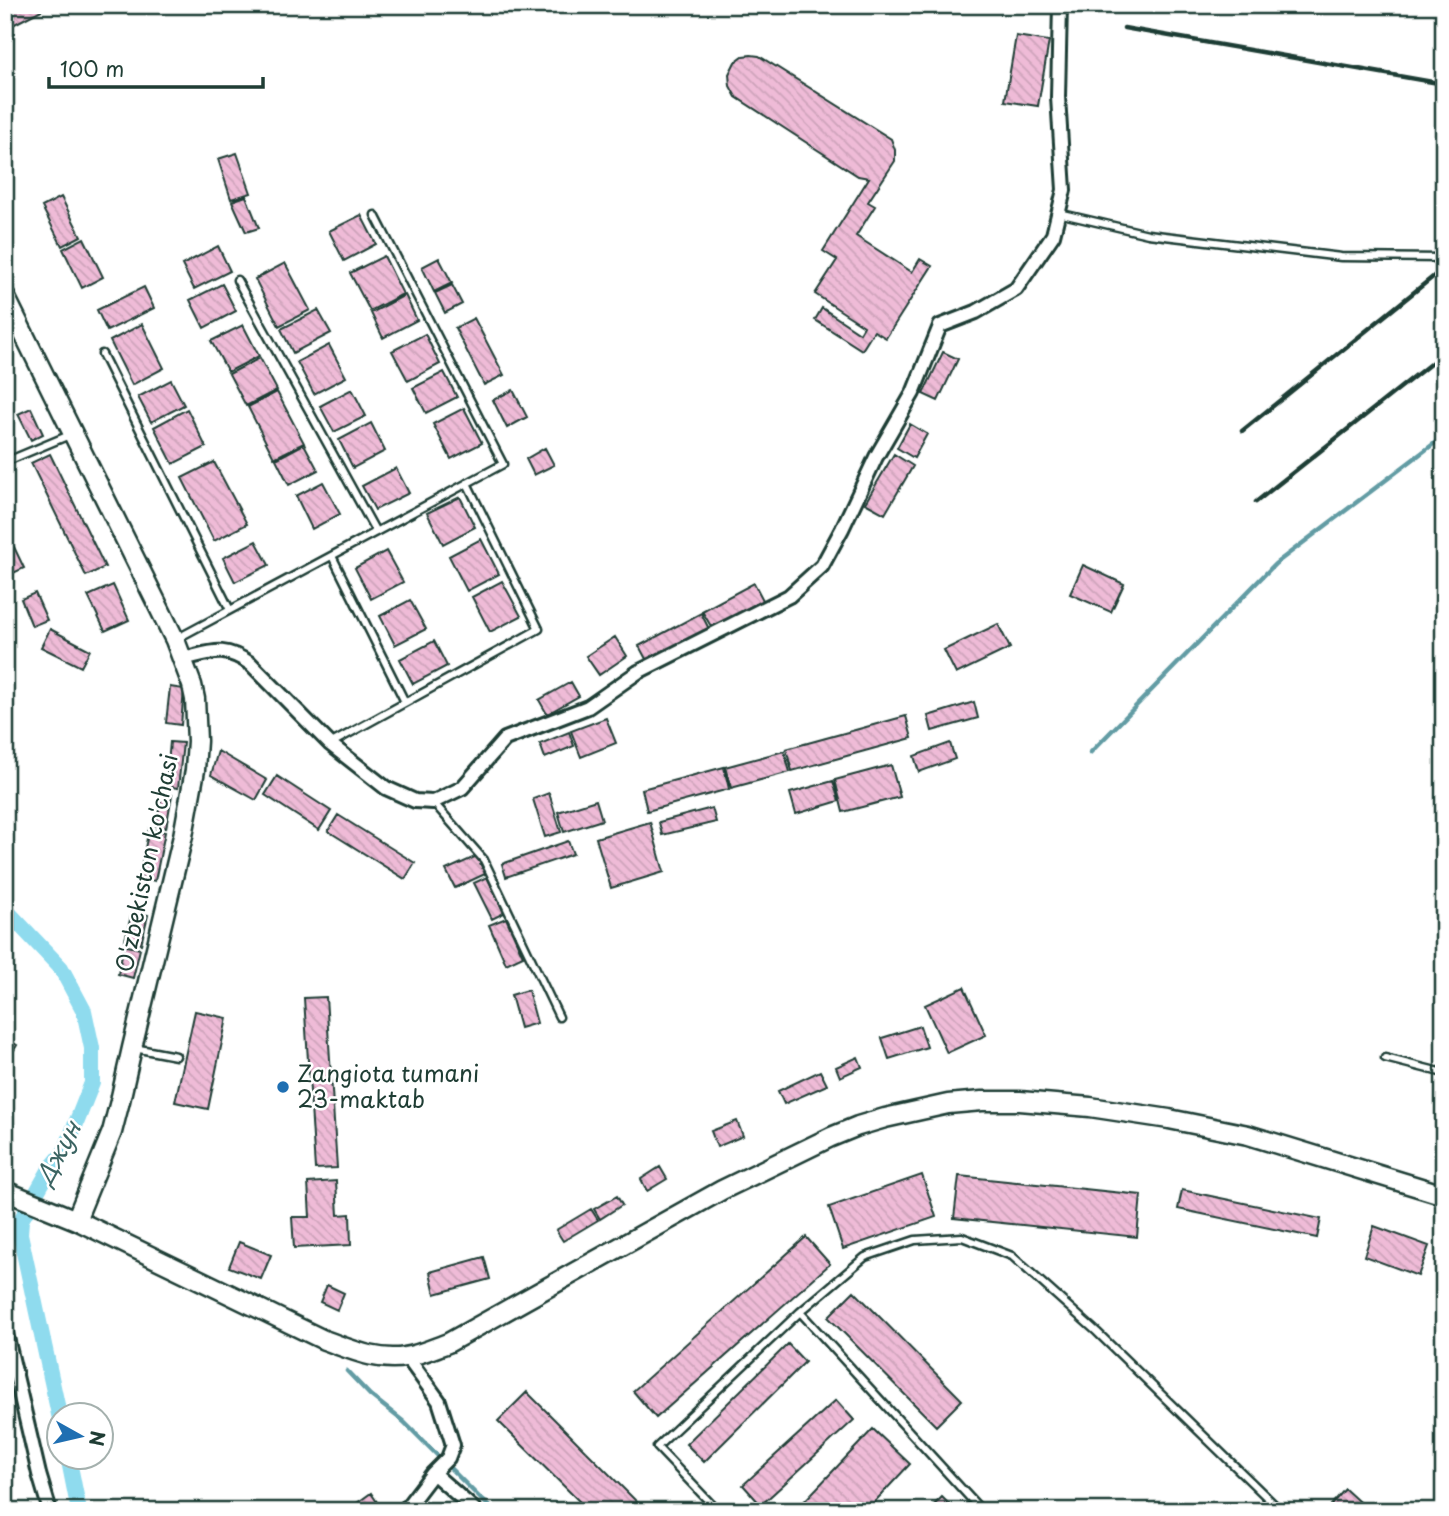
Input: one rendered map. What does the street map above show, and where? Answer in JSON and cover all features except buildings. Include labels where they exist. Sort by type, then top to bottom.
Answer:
[{"type":"main road","name":"O'zbekiston ko'chasi","points":[[5,296],[12,323],[74,434],[175,640],[195,699],[195,770],[183,836],[112,1132],[76,1220]]},
{"type":"main road","points":[[7,1192],[76,1220],[324,1340],[387,1359],[407,1357],[448,1343],[722,1190],[831,1137],[885,1118],[948,1104],[1020,1101],[1090,1107],[1169,1119],[1248,1135],[1444,1195]]},
{"type":"street","points":[[183,659],[217,651],[237,655],[251,664],[330,744],[386,788],[415,802],[433,802],[462,788],[505,738],[588,707],[638,672],[789,596],[822,566],[876,457],[913,393],[940,326],[976,312],[1016,289],[1053,235],[1064,190],[1058,97],[1060,5]]},
{"type":"street","points":[[5,1329],[50,1511]]},
{"type":"street","points":[[404,1511],[453,1445],[439,1401],[407,1357]]},
{"type":"street","points":[[440,1466],[476,1511]]},
{"type":"lane","points":[[1058,213],[1148,234],[1341,257],[1444,258]]},
{"type":"lane","points":[[175,640],[503,464],[375,215]]},
{"type":"lane","points":[[237,280],[376,532]]},
{"type":"lane","points":[[102,354],[230,610]]},
{"type":"lane","points":[[5,462],[74,434]]},
{"type":"lane","points":[[330,744],[539,629],[467,483]]},
{"type":"lane","points":[[332,556],[405,702]]},
{"type":"lane","points":[[433,802],[484,860],[559,1017]]},
{"type":"lane","points":[[132,1048],[176,1056]]},
{"type":"lane","points":[[1385,1058],[1444,1073]]},
{"type":"lane","points":[[718,1511],[657,1447],[800,1312],[865,1257],[915,1240],[962,1237],[1012,1256],[1097,1332],[1281,1511]]},
{"type":"lane","points":[[800,1312],[982,1511]]},
{"type":"waterway","points":[[1090,753],[1275,564],[1444,436]]},
{"type":"waterway","name":"Джун","points":[[5,909],[61,968],[84,1011],[92,1048],[92,1083],[65,1151],[50,1169],[21,1220],[20,1234],[56,1400]]},
{"type":"waterway","points":[[347,1371],[370,1395],[404,1422],[495,1511]]},
{"type":"waterway","name":"Джун","points":[[71,1470],[79,1511]]},
{"type":"railway","points":[[1124,28],[1444,84]]},
{"type":"railway","points":[[1242,431],[1444,268]]},
{"type":"railway","points":[[1256,502],[1444,353]]},
{"type":"place","name":"Zangiota tumani 23-maktab","points":[[283,1087]]}]
